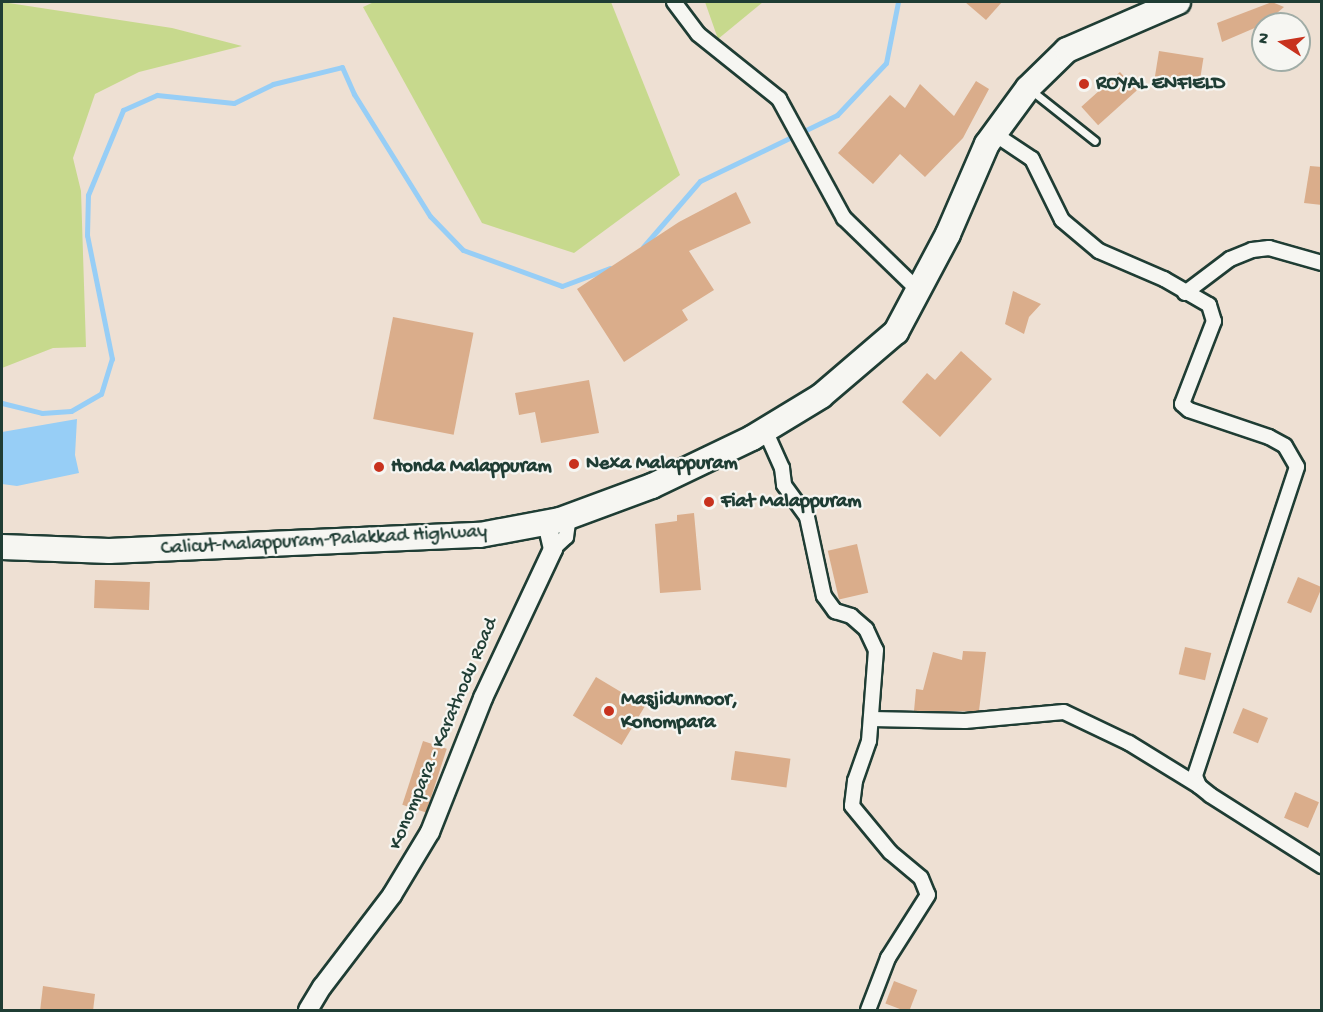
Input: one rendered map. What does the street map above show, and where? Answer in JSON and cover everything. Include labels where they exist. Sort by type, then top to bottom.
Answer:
[{"type":"highway","name":"Calicut-Malappuram-Palakkad Highway","points":[[2,546],[109,551],[480,536],[558,519],[652,486],[765,430],[821,396],[896,332],[948,234],[987,144],[996,135],[1028,87],[1067,50],[1178,2]]},
{"type":"main road","name":"Konompara - Karathodu Road","points":[[308,1011],[321,987],[398,887],[430,832],[487,688],[553,549],[558,519]]},
{"type":"street","points":[[674,2],[698,34],[779,99],[809,159],[844,218],[918,290]]},
{"type":"street","points":[[996,135],[1032,159],[1062,220],[1099,250],[1164,279],[1209,305],[1214,321],[1182,404],[1189,410],[1269,437],[1285,446],[1296,467],[1195,776],[1198,786]]},
{"type":"street","points":[[1185,293],[1230,259],[1252,250],[1269,248],[1322,263]]},
{"type":"street","points":[[765,430],[782,468],[784,485],[807,517],[824,596],[835,611],[851,616],[866,629],[876,650],[872,719],[852,806],[890,852],[921,878],[928,895],[888,958],[868,1011]]},
{"type":"street","points":[[872,719],[965,721],[1064,712],[1129,743],[1322,866]]},
{"type":"lane","points":[[1028,87],[1095,141]]},
{"type":"green space","points":[[2,2],[172,28],[242,46],[139,72],[95,94],[73,158],[81,191],[86,347],[53,348],[2,368]]},
{"type":"green space","points":[[374,2],[611,2],[680,175],[574,253],[482,223],[363,7]]},
{"type":"green space","points":[[705,2],[763,2],[718,39]]},
{"type":"water","points":[[77,419],[75,455],[79,473],[17,486],[2,484],[2,432]]},
{"type":"building","points":[[965,2],[1002,2],[986,20]]},
{"type":"building","points":[[1272,2],[1284,7],[1278,12],[1251,12],[1251,30],[1222,42],[1217,23]]},
{"type":"building","points":[[1159,51],[1203,58],[1199,89],[1154,82]]},
{"type":"building","points":[[1120,72],[1137,91],[1098,125],[1081,107]]},
{"type":"building","points":[[976,81],[989,89],[963,138],[925,177],[900,154],[873,184],[838,153],[890,95],[905,108],[920,84],[954,116]]},
{"type":"building","points":[[1310,166],[1322,167],[1322,205],[1304,203]]},
{"type":"building","points":[[736,192],[751,223],[689,251],[714,290],[682,310],[688,320],[624,362],[577,289],[679,222]]},
{"type":"building","points":[[1013,291],[1041,304],[1029,317],[1024,334],[1005,324]]},
{"type":"building","points":[[393,317],[473,333],[454,435],[373,419]]},
{"type":"building","points":[[961,351],[992,379],[940,437],[902,402],[927,373],[935,380]]},
{"type":"building","points":[[589,380],[599,433],[541,443],[535,412],[519,415],[515,393]]},
{"type":"building","points":[[694,513],[701,590],[660,593],[655,524],[677,521],[677,515]]},
{"type":"building","points":[[857,544],[868,593],[839,599],[828,551]]},
{"type":"building","points":[[1298,577],[1322,587],[1311,613],[1287,603]]},
{"type":"building","points":[[95,580],[150,582],[149,610],[94,608]]},
{"type":"building","points":[[1185,647],[1211,653],[1205,680],[1179,674]]},
{"type":"building","points":[[963,651],[986,652],[979,711],[914,711],[916,689],[923,690],[933,652],[962,660]]},
{"type":"building","name":"Masjidunnoor, Konompara","points":[[596,677],[645,706],[622,745],[573,716]]},
{"type":"building","points":[[1243,708],[1268,718],[1258,743],[1233,733]]},
{"type":"building","points":[[423,741],[447,749],[426,812],[402,805]]},
{"type":"building","points":[[735,751],[790,759],[786,788],[731,780]]},
{"type":"building","points":[[1295,792],[1319,802],[1308,828],[1284,818]]},
{"type":"building","points":[[894,981],[917,990],[910,1010],[903,1010],[885,1003]]},
{"type":"building","points":[[43,986],[95,994],[93,1011],[40,1011]]},
{"type":"waterway","points":[[643,247],[700,181],[837,115],[886,63],[898,2]]},
{"type":"waterway","points":[[2,403],[42,413],[71,411],[101,394],[112,359],[87,235],[88,195],[123,110],[157,95],[234,103],[273,84],[342,67],[354,94],[430,216],[463,250],[562,286],[610,268]]},
{"type":"place","name":"ROYAL ENFIELD","points":[[1084,84]]},
{"type":"place","name":"Nexa Malappuram","points":[[574,464]]},
{"type":"place","name":"Honda Malappuram","points":[[379,467]]},
{"type":"place","name":"Fiat Malappuram","points":[[709,502]]},
{"type":"place","name":"Masjidunnoor, Konompara","points":[[609,711]]}]
